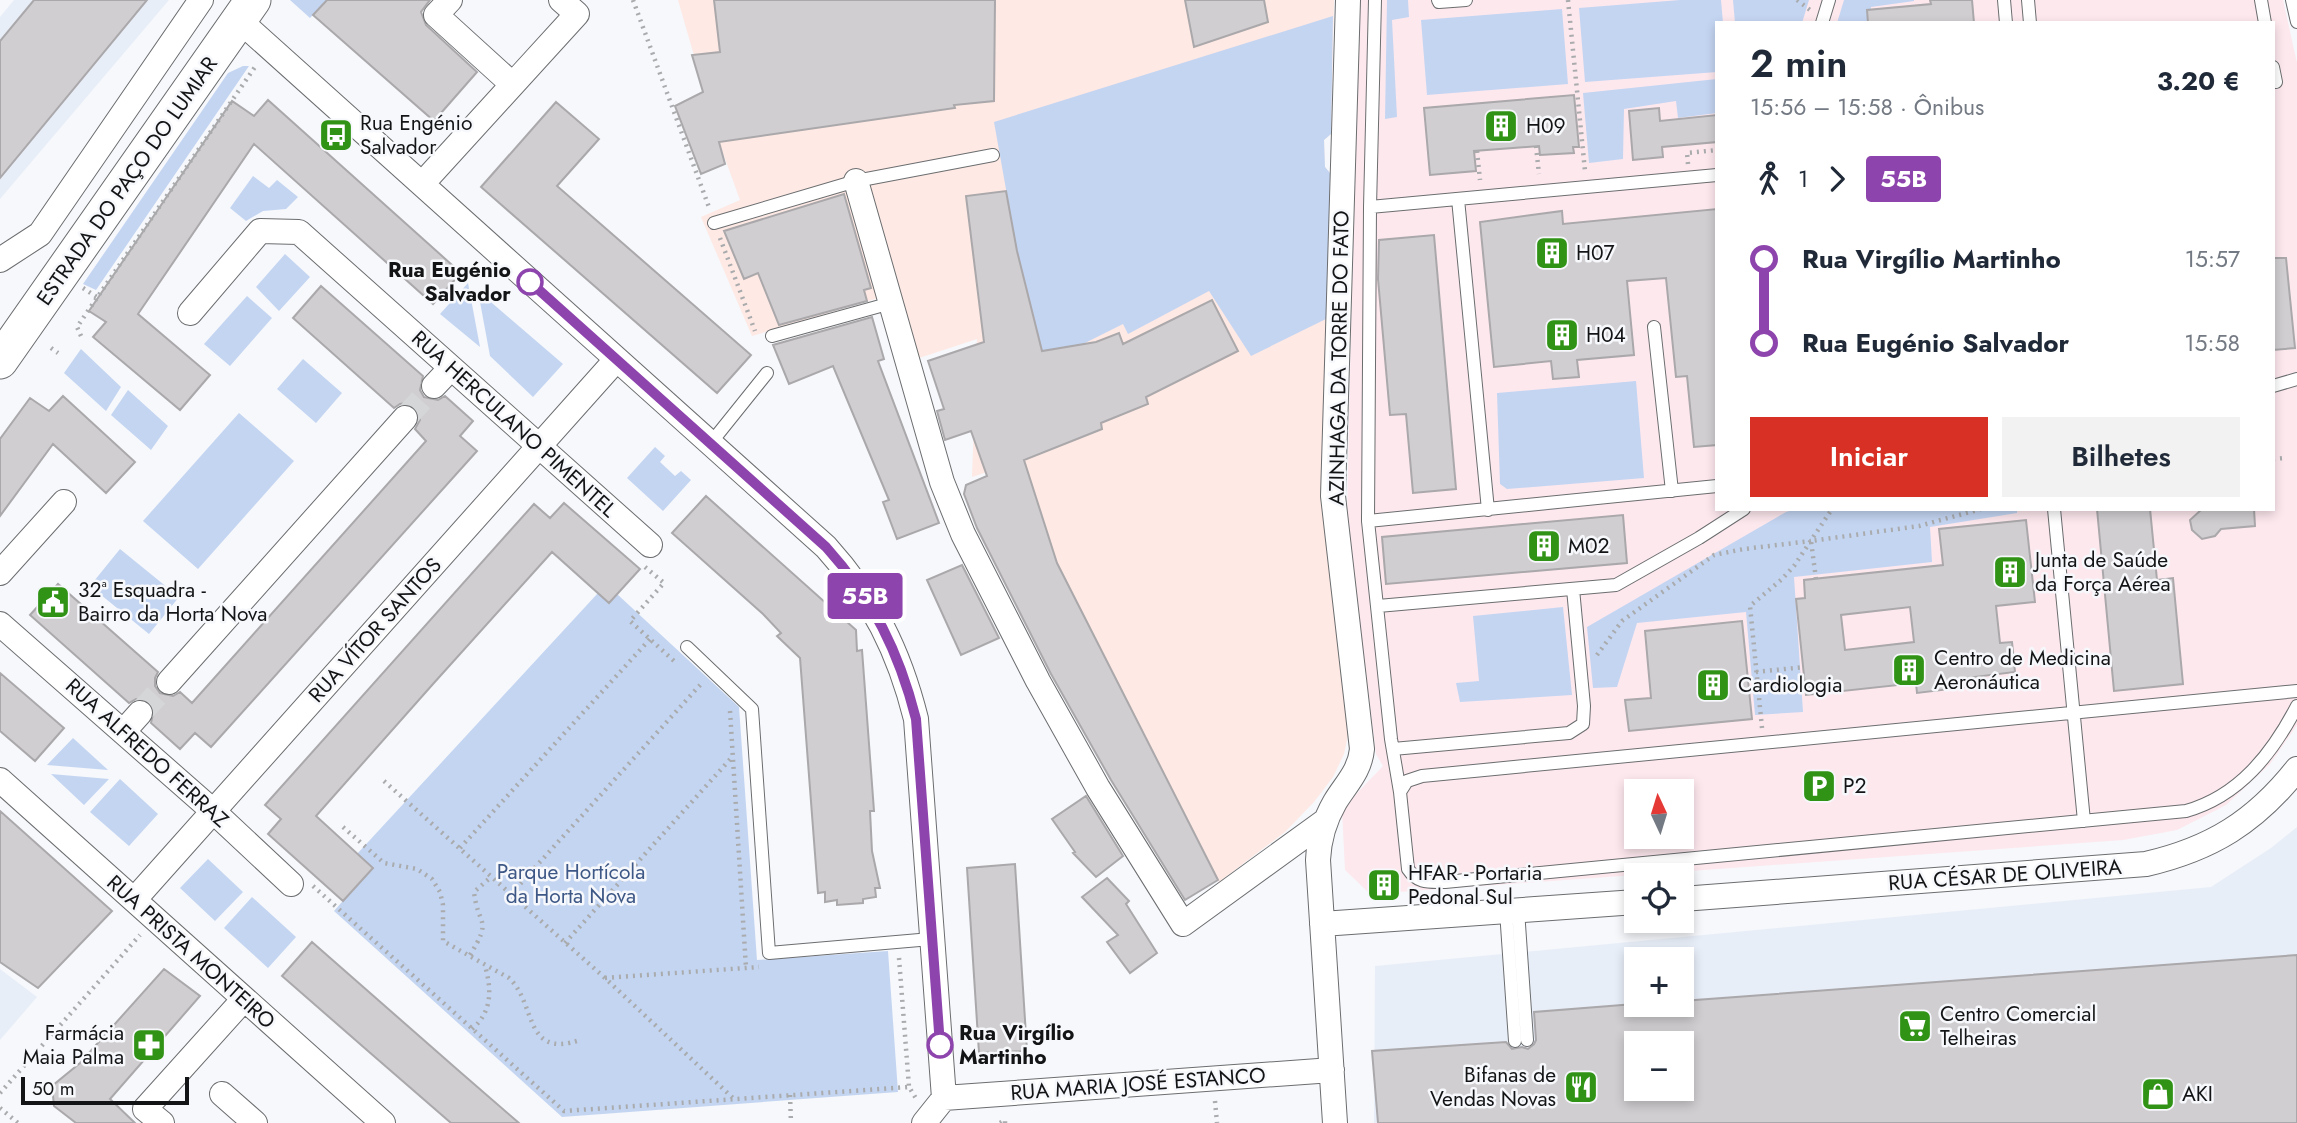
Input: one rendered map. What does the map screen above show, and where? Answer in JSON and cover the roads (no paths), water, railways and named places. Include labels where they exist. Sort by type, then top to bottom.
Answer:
[{"type":"street","points":[[0,260],[40,234],[201,0]]},
{"type":"street","points":[[450,0],[436,15],[512,84]]},
{"type":"street","points":[[422,184],[577,14],[561,0]]},
{"type":"street","name":"AZINHAGA DA TORRE DO FATO","points":[[1335,1123],[1319,841],[1325,821],[1357,770],[1362,748],[1333,496],[1348,0]]},
{"type":"street","points":[[246,10],[271,49],[826,547],[871,605],[896,655],[916,719],[944,1098],[926,1121]]},
{"type":"street","name":"ESTRADA DO PAÇO DO LUMIAR","points":[[0,361],[246,10]]},
{"type":"street","points":[[856,181],[942,482],[963,534],[1038,681],[1091,776],[1183,924],[1325,821]]},
{"type":"street","name":"RUA HERCULANO PIMENTEL","points":[[190,313],[260,231],[299,232],[539,447],[643,552]]},
{"type":"street","name":"RUA VÍTOR SANTOS","points":[[134,900],[616,360]]},
{"type":"street","points":[[434,386],[451,368]]},
{"type":"street","points":[[169,682],[405,418]]},
{"type":"street","points":[[0,573],[64,502]]},
{"type":"street","name":"RUA ALFREDO FERRAZ","points":[[0,624],[300,884]]},
{"type":"street","points":[[123,732],[140,713]]},
{"type":"street","name":"RUA CÉSAR DE OLIVEIRA","points":[[1694,897],[2146,864],[2196,849],[2242,824],[2281,789],[2297,769]]},
{"type":"street","name":"RUA PRISTA MONTEIRO","points":[[4,792],[134,900],[383,1123]]},
{"type":"street","points":[[1322,924],[1624,903]]},
{"type":"street","points":[[162,1123],[145,1109],[244,999]]},
{"type":"street","name":"RUA MARIA JOSÉ ESTANCO","points":[[944,1098],[1332,1070]]},
{"type":"street","points":[[222,1094],[255,1123]]},
{"type":"lane","points":[[1375,0],[1370,208],[1368,521],[1408,869],[1414,877],[1422,882],[1445,882],[2186,811],[2201,807],[2229,791],[2254,771],[2272,748],[2297,706]]},
{"type":"lane","points":[[1438,0],[1466,0]]},
{"type":"lane","points":[[1823,21],[1829,0]]},
{"type":"lane","points":[[2004,0],[2007,21]]},
{"type":"lane","points":[[2028,0],[2030,21]]},
{"type":"lane","points":[[2261,0],[2265,21]]},
{"type":"lane","points":[[2292,0],[2297,22]]},
{"type":"lane","points":[[714,223],[856,181],[993,155]]},
{"type":"lane","points":[[1370,208],[1715,175]]},
{"type":"lane","points":[[1458,200],[1488,510]]},
{"type":"lane","points":[[772,336],[891,303]]},
{"type":"lane","points":[[1654,327],[1672,491]]},
{"type":"lane","points":[[710,444],[767,373]]},
{"type":"lane","points":[[2275,385],[2297,379]]},
{"type":"lane","points":[[1368,521],[1715,486]]},
{"type":"lane","points":[[1378,606],[1616,585],[1741,511]]},
{"type":"lane","points":[[2054,511],[2084,821]]},
{"type":"lane","points":[[1393,749],[1569,733],[1583,724],[1585,716],[1573,589]]},
{"type":"lane","points":[[687,647],[752,709],[769,953],[931,939]]},
{"type":"lane","points":[[1400,792],[1407,781],[1435,774],[2297,691]]},
{"type":"lane","points":[[1512,911],[1521,1041]]},
{"type":"tunnel","points":[[405,418],[434,386]]},
{"type":"tunnel","points":[[140,713],[169,682]]},
{"type":"place","name":"H09","points":[[1501,126]]},
{"type":"place","name":"Rua Engénio Salvador","points":[[336,135]]},
{"type":"place","name":"H07","points":[[1552,253]]},
{"type":"place","name":"Rua Eugénio Salvador","points":[[530,282]]},
{"type":"place","name":"H04","points":[[1562,335]]},
{"type":"place","name":"M02","points":[[1544,546]]},
{"type":"place","name":"Junta de Saúde da Força Aérea","points":[[2010,572]]},
{"type":"place","name":"32ª Esquadra - Bairro da Horta Nova","points":[[53,602]]},
{"type":"place","name":"Centro de Medicina Aeronáutica","points":[[1909,670]]},
{"type":"place","name":"Cardiologia","points":[[1713,685]]},
{"type":"place","name":"P2","points":[[1819,786]]},
{"type":"place","name":"HFAR - Portaria Pedonal Sul","points":[[1384,885]]},
{"type":"place","name":"Centro Comercial Telheiras","points":[[1915,1026]]},
{"type":"place","name":"Farmácia Maia Palma","points":[[149,1045]]},
{"type":"place","name":"Rua Virgílio Martinho","points":[[940,1045]]},
{"type":"place","name":"Bifanas de Vendas Novas","points":[[1581,1087]]},
{"type":"place","name":"AKI","points":[[2158,1094]]},
{"type":"park label","name":"Parque Hortícola da Horta Nova","points":[[571,884]]}]
